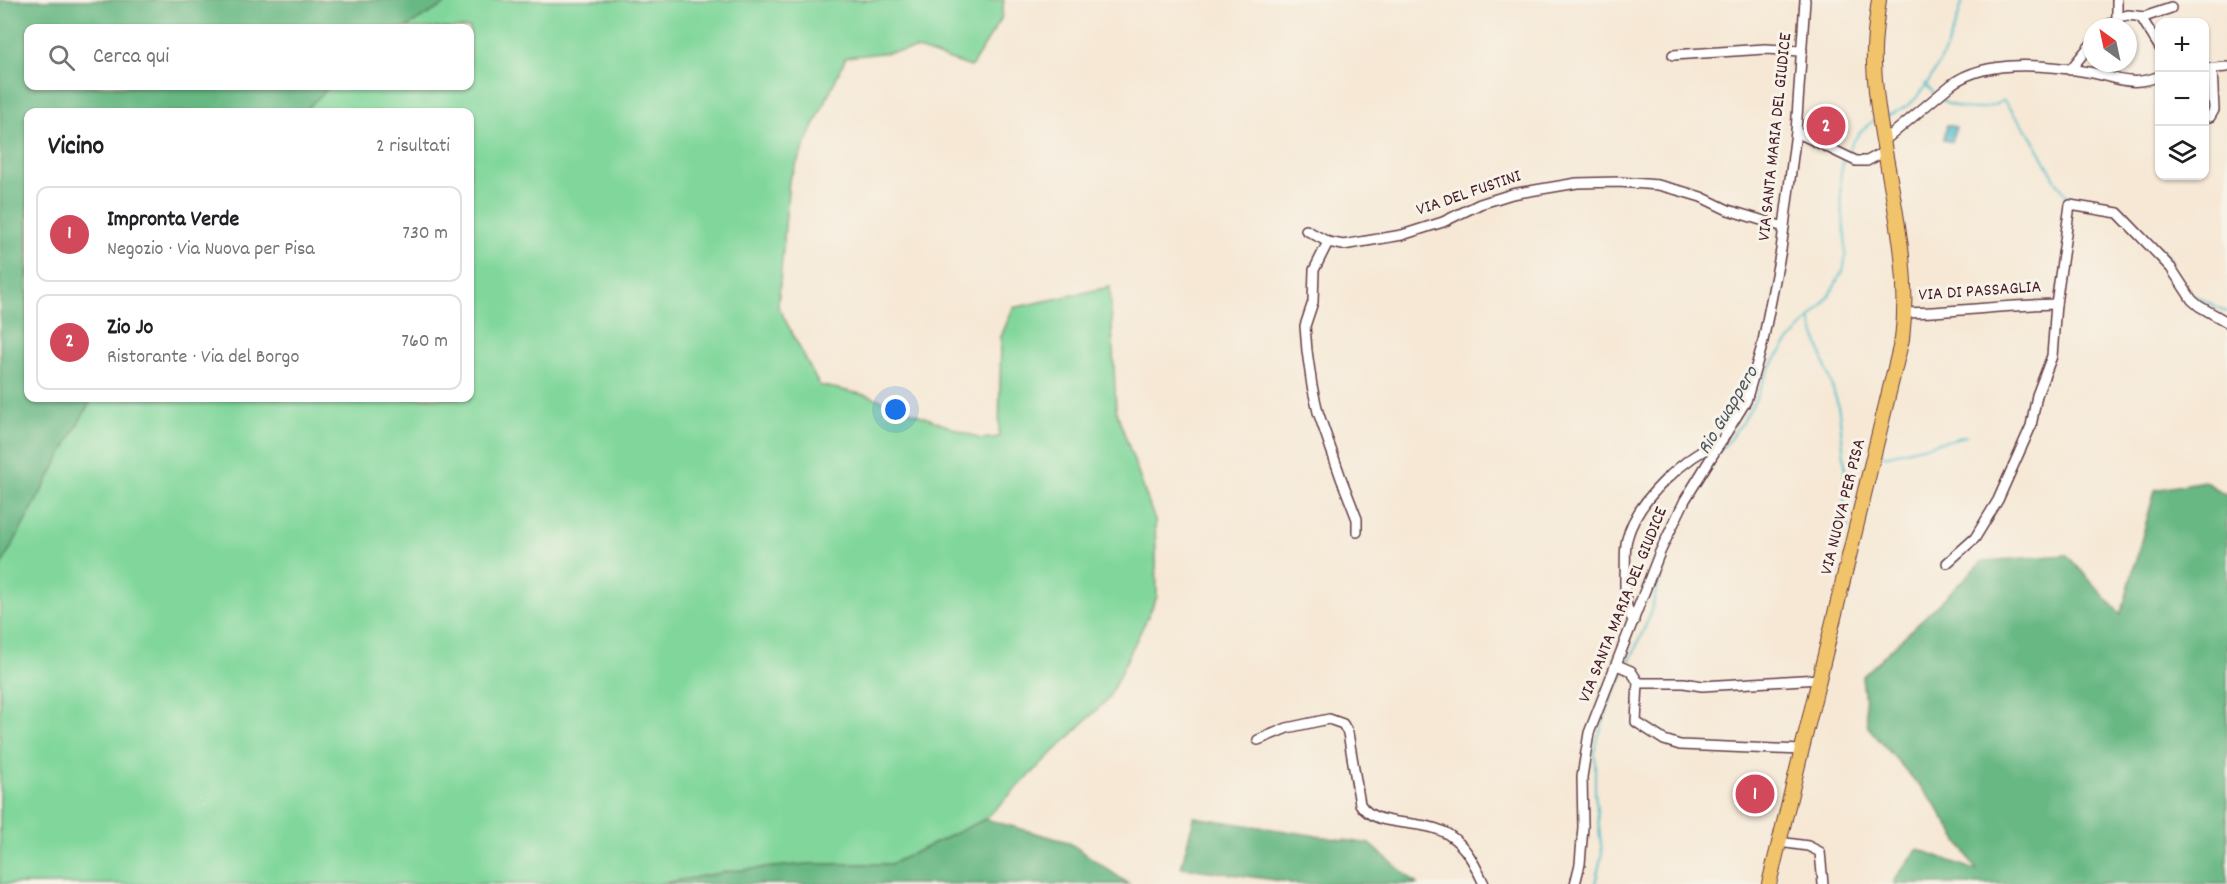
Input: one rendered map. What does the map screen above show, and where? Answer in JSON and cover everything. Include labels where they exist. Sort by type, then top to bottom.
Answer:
[{"type":"main road","name":"VIA NUOVA PER PISA","points":[[1769,884],[1902,339],[1905,314],[1904,270],[1884,142],[1874,55],[1879,0]]},
{"type":"street","name":"VIA SANTA MARIA DEL GIUDICE","points":[[1575,884],[1580,864],[1583,827],[1582,777],[1589,733],[1619,665],[1660,552],[1685,500],[1746,401],[1762,346],[1784,227],[1796,132],[1805,0]]},
{"type":"street","points":[[2117,0],[2117,18]]},
{"type":"street","points":[[2121,18],[2128,15],[2141,17],[2171,8]]},
{"type":"street","points":[[2141,17],[2155,40]]},
{"type":"street","points":[[1673,55],[1765,49],[1802,51]]},
{"type":"street","points":[[2070,70],[2083,55]]},
{"type":"street","points":[[1796,132],[1856,161],[1866,161],[1884,142],[1952,84],[1968,75],[2025,64],[2070,70],[2122,81],[2143,82],[2155,77]]},
{"type":"street","points":[[2209,68],[2227,67]]},
{"type":"street","points":[[2209,72],[2214,110],[2210,117]]},
{"type":"street","name":"VIA DEL FUSTINI","points":[[1306,230],[1328,242],[1343,245],[1402,235],[1443,222],[1480,204],[1512,194],[1577,183],[1619,182],[1658,185],[1701,197],[1728,210],[1784,227]]},
{"type":"street","points":[[1947,563],[1975,538],[1998,500],[2031,426],[2037,395],[2052,356],[2056,304],[2070,205],[2118,213],[2171,268],[2192,300],[2227,322]]},
{"type":"street","points":[[1328,242],[1314,270],[1312,309],[1305,326],[1307,351],[1318,412],[1357,519],[1358,532]]},
{"type":"street","name":"VIA DI PASSAGLIA","points":[[1905,314],[2025,304],[2056,304]]},
{"type":"street","points":[[1634,621],[1628,613],[1626,601],[1627,539],[1641,509],[1649,496],[1689,459],[1706,447],[1722,441]]},
{"type":"street","points":[[1619,665],[1631,671],[1638,682],[1636,722],[1664,740],[1680,745],[1802,750]]},
{"type":"street","points":[[1638,682],[1684,683],[1702,686],[1820,679]]},
{"type":"street","points":[[1258,740],[1287,728],[1329,719],[1343,724],[1348,734],[1360,804],[1366,814],[1377,818],[1430,826],[1449,835],[1466,849],[1484,884]]},
{"type":"street","points":[[1779,842],[1816,848],[1820,852],[1823,884]]},
{"type":"green space","points":[[0,0],[452,0],[412,24],[24,24],[24,90],[326,90],[307,108],[24,108],[24,402],[90,402],[0,568]]},
{"type":"green space","points":[[452,0],[1004,0],[1001,19],[971,67],[918,49],[846,57],[789,180],[778,306],[819,385],[870,396],[981,439],[999,437],[1001,337],[1013,308],[1110,287],[1116,410],[1155,521],[1157,597],[1108,699],[985,819],[891,864],[808,864],[731,871],[659,884],[0,884],[0,568],[90,402],[474,402],[474,108],[307,108],[326,90],[474,90],[474,24],[412,24]]},
{"type":"green space","points":[[2204,481],[2227,495],[2227,884],[1894,884],[1894,880],[1918,849],[1977,871],[1935,804],[1868,727],[1862,677],[1983,561],[2067,555],[2121,615],[2155,490]]},
{"type":"green space","points":[[1194,817],[1370,844],[1417,884],[1290,884],[1289,882],[1181,867]]},
{"type":"green space","points":[[985,819],[1068,842],[1129,884],[659,884],[731,871],[808,864],[891,864]]},
{"type":"water","points":[[1947,125],[1956,127],[1952,142],[1943,140]]},
{"type":"waterway","name":"Rio Guappero","points":[[1884,117],[1910,104],[1921,92],[1937,68],[1950,40],[1963,0]]},
{"type":"waterway","points":[[1925,84],[1933,92]]},
{"type":"waterway","points":[[1941,99],[1956,106],[1972,109],[1989,107],[2003,100],[2032,137],[2066,195],[2082,203]]},
{"type":"waterway","name":"Rio Guappero","points":[[1847,153],[1859,134],[1876,119]]},
{"type":"waterway","name":"Rio Guappero","points":[[1720,451],[1751,408],[1774,361],[1826,299],[1843,270],[1846,253],[1840,185],[1844,158]]},
{"type":"waterway","points":[[2153,243],[2173,264]]},
{"type":"waterway","points":[[2192,294],[2227,312]]},
{"type":"waterway","points":[[1810,319],[1838,405],[1845,465],[1844,510],[1849,529]]},
{"type":"waterway","points":[[1882,453],[1885,456],[1966,436]]},
{"type":"waterway","name":"Rio Guappero","points":[[1627,667],[1649,618],[1670,542],[1699,486]]},
{"type":"waterway","name":"Rio Guappero","points":[[1595,884],[1602,853],[1595,793],[1595,746],[1613,693],[1625,672]]},
{"type":"place","name":"Zio Jo","points":[[1826,126]]},
{"type":"place","name":"Impronta Verde","points":[[1755,794]]}]
